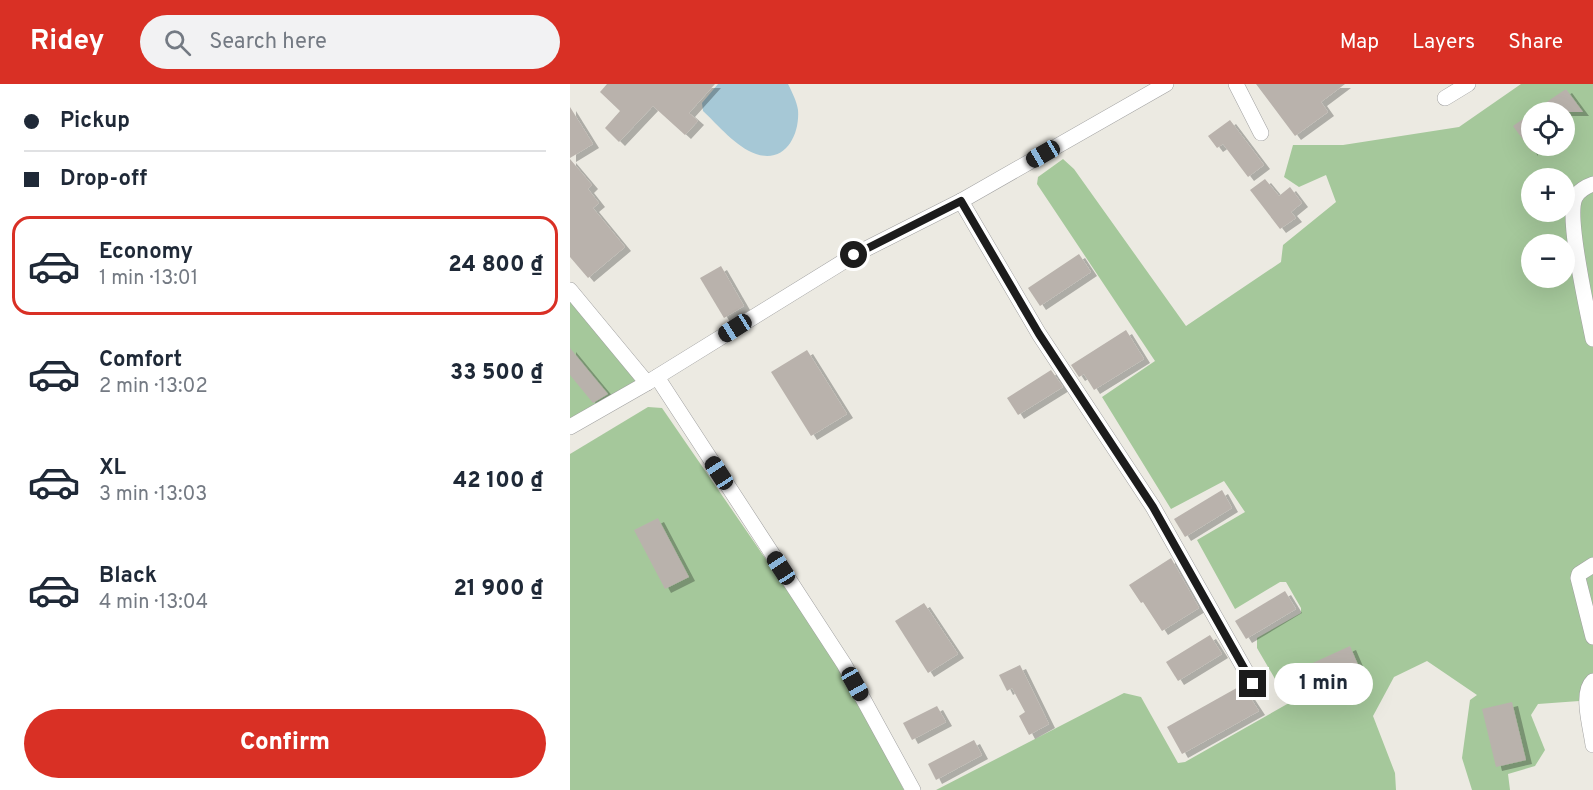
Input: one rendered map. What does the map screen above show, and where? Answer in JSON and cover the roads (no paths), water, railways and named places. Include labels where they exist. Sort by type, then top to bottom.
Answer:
[{"type":"street","points":[[570,427],[652,380],[854,255],[961,201],[1166,84]]},
{"type":"street","points":[[1236,84],[1261,133]]},
{"type":"street","points":[[1445,98],[1468,84]]},
{"type":"street","points":[[1593,184],[1581,190],[1575,197],[1573,212],[1575,239],[1593,339]]},
{"type":"street","points":[[961,201],[1039,334],[1153,507],[1253,684]]},
{"type":"street","points":[[570,290],[652,380],[844,664],[913,790]]},
{"type":"street","points":[[1593,565],[1579,574],[1578,578],[1593,637]]},
{"type":"street","points":[[1593,681],[1589,684],[1586,699],[1593,745]]},
{"type":"water","points":[[718,84],[788,84],[798,110],[796,129],[789,145],[775,155],[766,156],[749,151],[734,141],[703,111],[702,103]]}]
